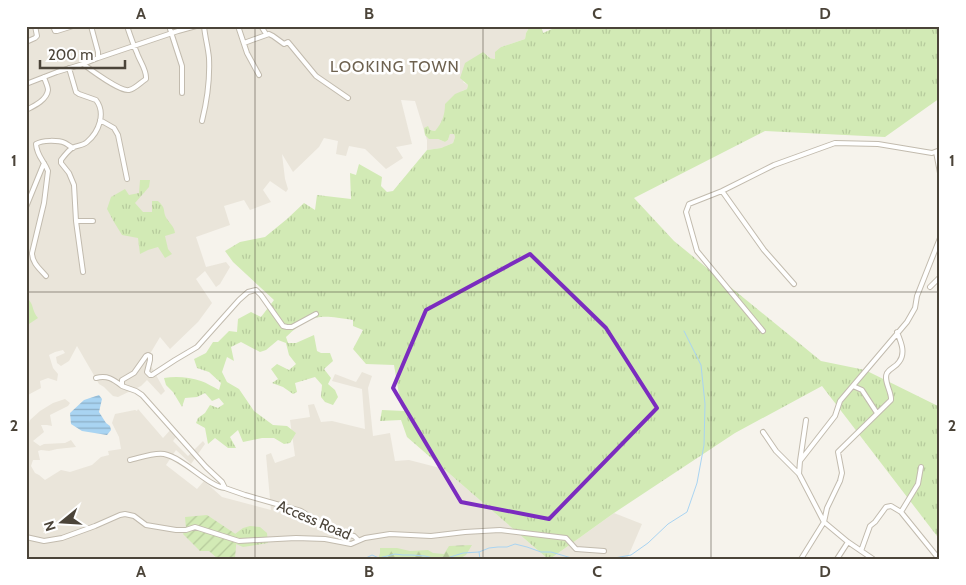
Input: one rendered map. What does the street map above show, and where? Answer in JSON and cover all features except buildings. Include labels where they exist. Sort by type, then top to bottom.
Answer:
[{"type":"street","points":[[26,42],[37,36],[35,26]]},
{"type":"street","points":[[53,26],[57,32],[73,26]]},
{"type":"street","points":[[92,26],[98,58]]},
{"type":"street","points":[[83,64],[122,89],[131,90],[147,78],[127,26]]},
{"type":"street","points":[[169,26],[182,66],[182,93]]},
{"type":"street","points":[[26,84],[196,26]]},
{"type":"street","points":[[202,121],[206,105],[208,74],[204,26]]},
{"type":"street","points":[[238,26],[247,53],[259,75]]},
{"type":"street","points":[[262,26],[266,34]]},
{"type":"street","points":[[244,43],[266,34],[271,34],[284,44],[290,43],[316,76],[348,98]]},
{"type":"street","points":[[69,68],[75,90],[78,94],[96,100],[101,109],[100,120],[95,133],[87,143],[72,148],[61,161],[74,185],[76,221],[83,272]]},
{"type":"street","points":[[26,110],[36,105],[46,95],[48,91],[44,77]]},
{"type":"street","points":[[100,120],[114,128],[118,135],[127,179]]},
{"type":"street","points":[[46,276],[33,261],[32,253],[44,202],[48,169],[38,153],[36,144],[37,142],[58,142],[67,144],[72,148]]},
{"type":"street","points":[[763,331],[697,251],[686,212],[689,204],[722,191],[774,165],[835,143],[878,144],[932,153],[938,151],[940,173]]},
{"type":"street","points":[[26,207],[44,163]]},
{"type":"street","points":[[722,191],[764,250],[794,284]]},
{"type":"street","points":[[76,221],[93,221]]},
{"type":"street","points":[[800,461],[835,416],[840,402],[906,322],[915,308],[917,296],[940,238]]},
{"type":"street","points":[[930,287],[940,277]]},
{"type":"street","points":[[122,386],[122,380],[134,373],[146,356],[150,357],[147,372],[152,375],[197,347],[248,292],[256,290],[283,326],[287,328],[316,314]]},
{"type":"street","points":[[801,559],[824,522],[827,508],[842,473],[838,452],[892,398],[886,380],[887,373],[900,362],[903,350],[897,332]]},
{"type":"street","name":"Access Road","points":[[26,537],[40,541],[50,541],[72,535],[125,514],[134,516],[146,525],[176,530],[195,528],[239,541],[296,538],[324,539],[351,544],[358,540],[354,536],[338,533],[328,528],[301,511],[225,488],[222,482],[206,467],[142,395],[122,386],[109,377],[102,376],[96,378]]},
{"type":"street","points":[[853,386],[862,390],[877,413]]},
{"type":"street","points":[[799,474],[806,420]]},
{"type":"street","points":[[763,432],[776,451],[799,474],[824,522],[873,559]]},
{"type":"street","points":[[130,460],[156,454],[165,454],[191,468],[217,486],[225,488]]},
{"type":"street","points":[[901,512],[918,484],[921,467]]},
{"type":"street","points":[[861,551],[870,526],[886,507],[891,506],[901,512],[939,559]]},
{"type":"street","points":[[358,540],[390,534],[432,536],[500,530],[566,538],[576,549],[604,551]]},
{"type":"street","points":[[837,559],[848,542]]},
{"type":"highlighted area","points":[[530,254],[606,328],[657,408],[549,519],[461,502],[393,388],[426,310]]},
{"type":"shaded area","points":[[26,26],[530,26],[525,39],[501,47],[495,59],[487,55],[463,82],[468,85],[467,89],[462,91],[445,115],[440,126],[435,131],[430,130],[429,139],[438,139],[445,142],[450,134],[454,134],[453,143],[441,148],[427,150],[427,140],[415,101],[401,100],[412,144],[396,147],[403,158],[386,169],[365,149],[349,146],[346,156],[336,154],[338,141],[324,138],[319,147],[293,172],[282,154],[288,189],[286,192],[270,181],[263,190],[271,202],[250,210],[244,200],[224,206],[230,225],[196,237],[206,267],[226,262],[230,267],[220,284],[216,287],[205,271],[196,279],[212,303],[198,322],[170,349],[160,337],[147,359],[165,391],[161,395],[147,380],[141,386],[118,397],[113,396],[99,384],[77,346],[69,361],[61,366],[57,363],[56,357],[65,353],[63,350],[49,355],[53,368],[58,374],[57,381],[48,378],[40,381],[41,388],[26,396]]},
{"type":"shaded area","points":[[362,372],[372,376],[368,388],[373,436],[390,433],[395,461],[409,460],[444,469],[548,559],[26,559],[26,426],[40,411],[53,403],[65,399],[70,403],[68,406],[50,415],[52,426],[41,425],[44,432],[33,441],[40,446],[44,444],[65,443],[71,440],[76,447],[38,451],[40,460],[33,460],[31,466],[35,473],[45,480],[61,470],[70,472],[92,465],[101,457],[109,455],[108,451],[121,449],[119,437],[112,423],[115,414],[137,411],[138,409],[163,438],[173,427],[179,433],[173,441],[188,456],[203,441],[205,444],[191,464],[176,450],[166,465],[197,489],[204,481],[222,497],[271,510],[266,455],[271,453],[275,463],[295,456],[290,420],[310,417],[308,405],[314,404],[321,422],[332,421],[365,429],[362,389],[332,381],[335,374],[356,382]]},
{"type":"shaded area","points":[[614,513],[642,524],[627,559],[550,559]]},
{"type":"green space","points":[[530,26],[541,26],[543,33],[552,29],[552,26],[940,26],[940,98],[885,137],[765,131],[634,198],[674,241],[821,361],[865,370],[940,407],[940,540],[822,386],[735,433],[548,559],[407,437],[401,420],[380,421],[382,410],[405,411],[401,406],[394,365],[366,364],[353,349],[363,330],[353,326],[353,320],[342,318],[324,317],[310,320],[286,337],[288,343],[296,343],[314,335],[317,351],[330,353],[333,361],[324,369],[331,378],[328,384],[335,390],[338,397],[333,405],[325,402],[321,397],[322,385],[315,377],[295,383],[297,392],[293,394],[283,387],[272,383],[278,379],[271,369],[277,364],[289,370],[296,364],[289,355],[286,343],[278,340],[266,350],[260,352],[241,342],[231,347],[234,361],[227,357],[222,372],[227,382],[239,389],[254,411],[273,425],[287,426],[296,433],[290,443],[284,444],[274,438],[262,438],[243,442],[238,430],[230,437],[236,448],[228,448],[215,438],[208,444],[205,428],[196,423],[198,418],[205,413],[210,405],[218,408],[224,404],[219,398],[212,401],[205,393],[197,397],[185,398],[182,407],[173,392],[166,385],[164,378],[192,379],[219,390],[221,383],[209,372],[197,368],[194,359],[206,353],[213,342],[218,342],[229,331],[237,332],[238,319],[251,312],[261,317],[274,300],[233,262],[225,251],[240,242],[265,237],[304,203],[315,210],[317,195],[351,199],[350,173],[356,175],[359,164],[382,177],[381,186],[387,192],[393,191],[427,150],[441,148],[453,143],[454,134],[450,134],[445,142],[438,139],[429,139],[425,135],[424,128],[428,126],[430,130],[435,131],[443,119],[445,104],[455,94],[467,89],[468,85],[460,78],[465,63],[483,52],[490,58],[495,59],[495,52],[501,47],[525,39]]},
{"type":"green space","points":[[140,180],[150,180],[149,187],[135,203],[143,212],[152,212],[152,201],[158,201],[175,233],[165,236],[168,249],[172,254],[165,258],[158,247],[140,254],[138,238],[122,235],[107,209],[111,197],[125,189],[129,195],[139,193]]},
{"type":"green space","points":[[29,300],[38,318],[26,326],[26,302]]},
{"type":"green space","points":[[207,515],[237,535],[235,558],[218,559],[209,551],[200,551],[183,534],[186,528],[185,517]]},
{"type":"green space","points":[[250,526],[260,527],[267,533],[268,543],[243,547],[236,544],[237,535],[235,534],[243,528]]},
{"type":"green space","points":[[472,545],[466,555],[459,559],[378,559],[380,548],[397,548],[410,551],[428,550],[433,553],[444,554],[449,546]]},
{"type":"water","points":[[99,395],[102,399],[99,412],[111,430],[107,435],[82,431],[71,424],[70,413],[84,400]]},
{"type":"waterway","points":[[609,559],[631,555],[648,543],[668,524],[687,512],[697,483],[704,445],[705,404],[701,365],[684,331]]},
{"type":"waterway","points":[[444,559],[463,553],[479,552],[489,548],[507,547],[515,544],[575,559]]},
{"type":"waterway","points":[[479,552],[480,559]]},
{"type":"waterway","points":[[364,559],[372,555],[379,558],[395,554],[425,556],[437,559]]},
{"type":"district","name":"LOOKING TOWN","points":[[395,66]]}]
